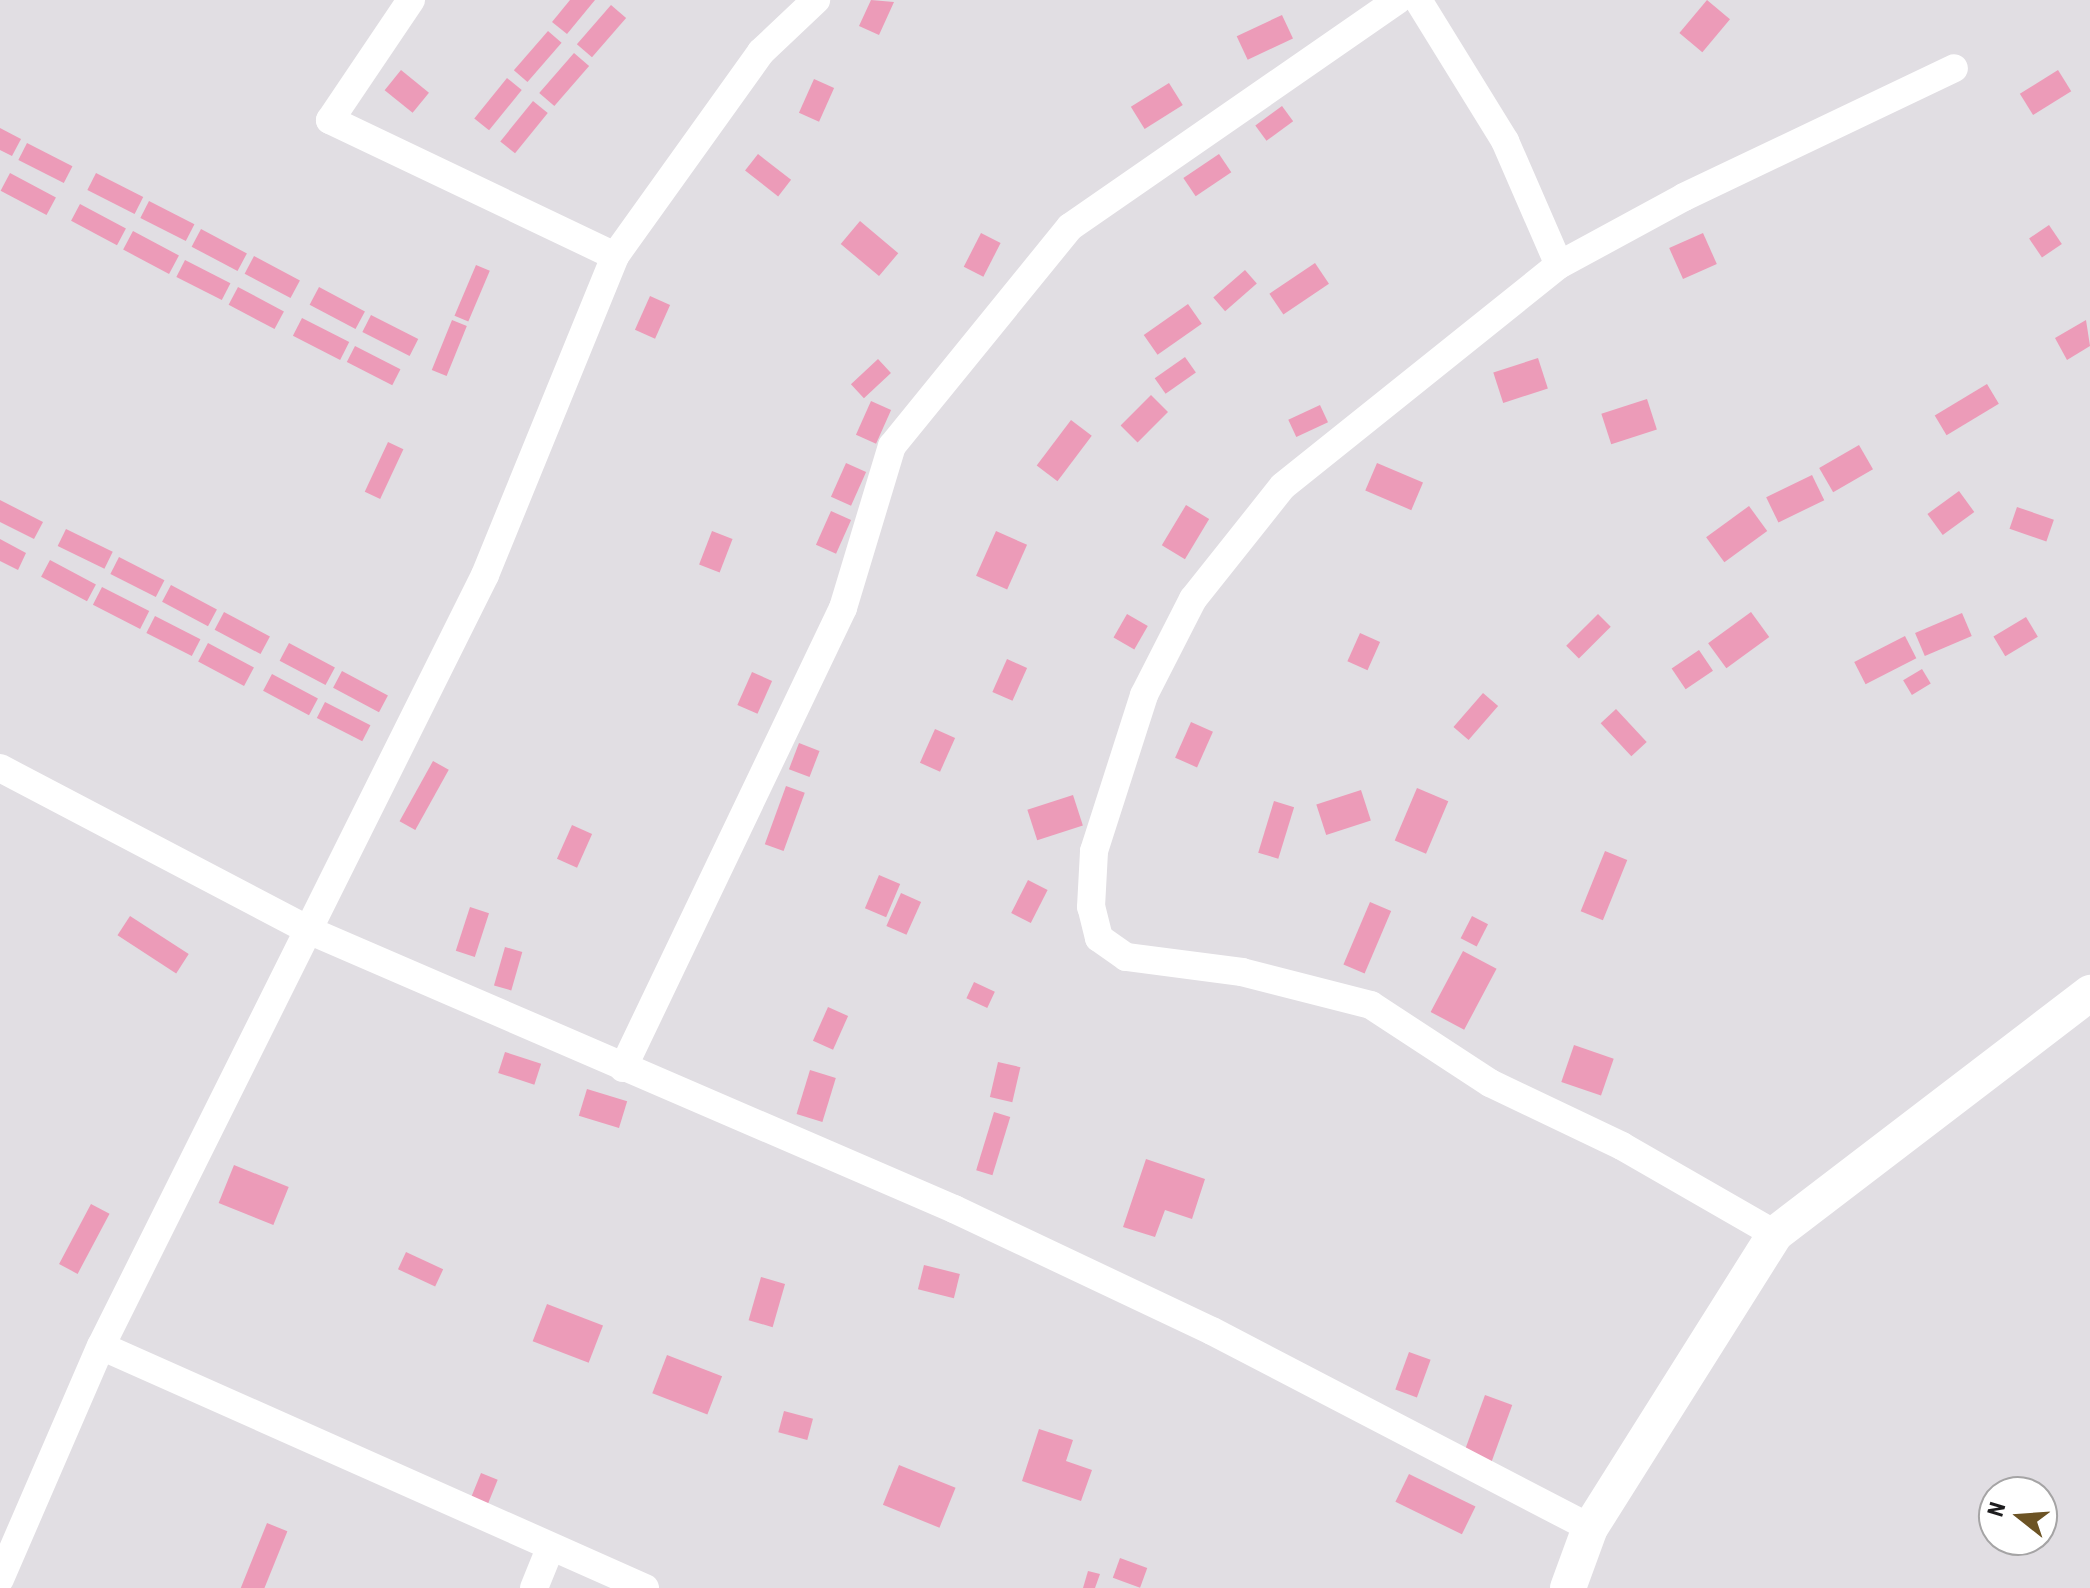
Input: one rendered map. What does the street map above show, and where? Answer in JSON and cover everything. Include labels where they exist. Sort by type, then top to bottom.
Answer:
[{"type":"street","points":[[411,0],[330,120],[615,256]]},
{"type":"street","points":[[0,1579],[101,1346],[485,575],[615,256],[761,52],[816,0]]},
{"type":"street","points":[[623,1068],[843,608],[892,446],[1070,227],[1398,0]]},
{"type":"street","points":[[1418,0],[1505,141],[1559,265]]},
{"type":"street","points":[[1775,1234],[1622,1146],[1490,1083],[1371,1005],[1242,972],[1126,957],[1099,938],[1091,907],[1094,851],[1144,695],[1193,599],[1283,486],[1559,265],[1684,197],[1954,68]]},
{"type":"street","points":[[0,768],[308,930],[954,1209],[1212,1331],[1590,1528]]},
{"type":"street","points":[[1568,1588],[1590,1528],[1775,1234],[2090,993]]},
{"type":"street","points":[[101,1346],[549,1551],[645,1588]]},
{"type":"street","points":[[534,1588],[549,1551]]},
{"type":"building","points":[[570,0],[595,0],[567,34],[552,22]]},
{"type":"building","points":[[871,0],[894,2],[879,35],[859,26]]},
{"type":"building","points":[[1707,0],[1730,19],[1702,52],[1679,33]]},
{"type":"building","points":[[611,5],[626,18],[592,57],[577,44]]},
{"type":"building","points":[[1282,15],[1293,39],[1248,60],[1237,36]]},
{"type":"building","points":[[548,31],[562,43],[527,82],[514,70]]},
{"type":"building","points":[[574,53],[589,66],[554,106],[539,93]]},
{"type":"building","points":[[401,70],[429,93],[413,113],[385,90]]},
{"type":"building","points":[[2058,70],[2071,91],[2033,115],[2020,94]]},
{"type":"building","points":[[507,78],[522,90],[489,130],[474,118]]},
{"type":"building","points":[[814,79],[834,88],[819,122],[799,113]]},
{"type":"building","points":[[1169,83],[1183,105],[1145,129],[1131,107]]},
{"type":"building","points":[[533,101],[548,113],[515,153],[500,141]]},
{"type":"building","points":[[1282,106],[1293,121],[1266,141],[1255,125]]},
{"type":"building","points":[[0,128],[21,139],[12,156],[0,150]]},
{"type":"building","points":[[27,143],[72,166],[64,183],[18,160]]},
{"type":"building","points":[[758,154],[791,180],[778,196],[745,171]]},
{"type":"building","points":[[1219,154],[1231,172],[1196,196],[1183,178]]},
{"type":"building","points":[[10,173],[56,197],[47,215],[1,191]]},
{"type":"building","points":[[96,173],[143,197],[135,214],[87,190]]},
{"type":"building","points":[[149,201],[194,224],[186,241],[140,218]]},
{"type":"building","points":[[80,204],[126,228],[117,245],[71,221]]},
{"type":"building","points":[[860,221],[898,253],[879,276],[841,244]]},
{"type":"building","points":[[2049,225],[2062,244],[2042,257],[2029,238]]},
{"type":"building","points":[[201,229],[247,253],[238,271],[192,247]]},
{"type":"building","points":[[133,231],[179,255],[169,274],[123,250]]},
{"type":"building","points":[[981,233],[1001,243],[983,277],[964,267]]},
{"type":"building","points":[[1703,233],[1717,264],[1683,279],[1669,248]]},
{"type":"building","points":[[254,256],[300,280],[291,298],[245,274]]},
{"type":"building","points":[[185,260],[230,283],[222,300],[176,277]]},
{"type":"building","points":[[1315,263],[1329,284],[1283,314],[1269,294]]},
{"type":"building","points":[[476,265],[490,271],[468,321],[455,316]]},
{"type":"building","points":[[1245,270],[1257,284],[1225,311],[1213,298]]},
{"type":"building","points":[[238,287],[284,311],[275,329],[229,305]]},
{"type":"building","points":[[319,287],[365,311],[356,329],[310,305]]},
{"type":"building","points":[[650,296],[670,305],[655,339],[635,330]]},
{"type":"building","points":[[1188,304],[1202,324],[1158,355],[1144,335]]},
{"type":"building","points":[[371,315],[418,339],[410,356],[362,332]]},
{"type":"building","points":[[302,318],[349,342],[340,360],[293,336]]},
{"type":"building","points":[[452,320],[467,326],[447,376],[432,370]]},
{"type":"building","points":[[2086,320],[2090,346],[2067,360],[2055,338]]},
{"type":"building","points":[[355,346],[400,369],[392,385],[347,362]]},
{"type":"building","points":[[1185,357],[1196,373],[1166,394],[1155,378]]},
{"type":"building","points":[[1538,358],[1548,388],[1503,403],[1493,373]]},
{"type":"building","points":[[878,359],[891,373],[864,398],[851,384]]},
{"type":"building","points":[[1987,384],[1999,404],[1947,435],[1935,415]]},
{"type":"building","points":[[1151,395],[1168,412],[1138,442],[1121,425]]},
{"type":"building","points":[[1647,399],[1657,429],[1611,444],[1601,414]]},
{"type":"building","points":[[871,401],[891,410],[876,444],[856,435]]},
{"type":"building","points":[[1320,405],[1328,422],[1296,437],[1288,420]]},
{"type":"building","points":[[1071,420],[1092,436],[1057,481],[1037,466]]},
{"type":"building","points":[[388,442],[403,449],[380,499],[365,492]]},
{"type":"building","points":[[1859,445],[1873,469],[1833,492],[1819,468]]},
{"type":"building","points":[[846,463],[866,472],[851,506],[831,497]]},
{"type":"building","points":[[1377,463],[1423,483],[1411,510],[1365,491]]},
{"type":"building","points":[[1812,475],[1824,500],[1778,523],[1766,497]]},
{"type":"building","points":[[1959,491],[1974,512],[1943,535],[1927,514]]},
{"type":"building","points":[[0,500],[43,522],[34,539],[0,522]]},
{"type":"building","points":[[1186,505],[1209,519],[1185,559],[1162,545]]},
{"type":"building","points":[[1749,506],[1767,531],[1724,562],[1706,537]]},
{"type":"building","points":[[2017,507],[2054,520],[2046,541],[2010,529]]},
{"type":"building","points":[[831,511],[851,520],[836,554],[816,545]]},
{"type":"building","points":[[66,529],[113,552],[104,569],[58,546]]},
{"type":"building","points":[[712,531],[733,539],[720,572],[699,565]]},
{"type":"building","points":[[996,531],[1027,545],[1007,590],[976,576]]},
{"type":"building","points":[[0,539],[26,553],[18,570],[0,561]]},
{"type":"building","points":[[119,557],[164,580],[156,597],[110,574]]},
{"type":"building","points":[[50,560],[96,584],[87,601],[41,577]]},
{"type":"building","points":[[171,585],[217,609],[208,626],[162,602]]},
{"type":"building","points":[[102,587],[149,611],[140,629],[93,605]]},
{"type":"building","points":[[224,612],[270,636],[261,654],[215,630]]},
{"type":"building","points":[[1751,612],[1769,637],[1726,668],[1708,643]]},
{"type":"building","points":[[1962,613],[1972,636],[1925,656],[1915,633]]},
{"type":"building","points":[[1127,614],[1148,626],[1134,649],[1114,637]]},
{"type":"building","points":[[1598,614],[1611,627],[1579,659],[1566,646]]},
{"type":"building","points":[[155,616],[200,639],[192,656],[146,633]]},
{"type":"building","points":[[2026,617],[2038,637],[2005,656],[1993,637]]},
{"type":"building","points":[[1360,633],[1380,642],[1367,670],[1347,661]]},
{"type":"building","points":[[1905,636],[1916,658],[1866,684],[1854,662]]},
{"type":"building","points":[[208,643],[254,667],[244,686],[198,662]]},
{"type":"building","points":[[289,643],[335,667],[326,685],[280,661]]},
{"type":"building","points":[[1699,650],[1713,671],[1686,689],[1672,668]]},
{"type":"building","points":[[1007,659],[1027,668],[1012,701],[992,692]]},
{"type":"building","points":[[1922,669],[1931,684],[1912,695],[1903,680]]},
{"type":"building","points":[[342,671],[388,695],[379,712],[333,688]]},
{"type":"building","points":[[752,672],[772,681],[757,714],[737,705]]},
{"type":"building","points":[[272,674],[318,698],[309,715],[263,691]]},
{"type":"building","points":[[1483,693],[1498,706],[1469,740],[1453,727]]},
{"type":"building","points":[[325,702],[370,725],[362,741],[317,718]]},
{"type":"building","points":[[1616,709],[1647,742],[1631,756],[1601,723]]},
{"type":"building","points":[[1191,722],[1213,732],[1197,767],[1175,758]]},
{"type":"building","points":[[935,729],[955,738],[940,772],[920,763]]},
{"type":"building","points":[[799,743],[820,751],[810,777],[789,769]]},
{"type":"building","points":[[433,761],[449,770],[415,830],[400,821]]},
{"type":"building","points":[[786,786],[805,793],[784,851],[765,844]]},
{"type":"building","points":[[1417,788],[1448,801],[1426,854],[1395,840]]},
{"type":"building","points":[[1361,790],[1371,820],[1326,835],[1316,805]]},
{"type":"building","points":[[1073,795],[1083,825],[1037,840],[1027,810]]},
{"type":"building","points":[[1274,801],[1294,807],[1278,859],[1258,853]]},
{"type":"building","points":[[572,825],[592,834],[577,868],[557,859]]},
{"type":"building","points":[[1605,851],[1627,860],[1603,920],[1581,911]]},
{"type":"building","points":[[879,875],[900,884],[886,917],[865,908]]},
{"type":"building","points":[[1028,880],[1048,890],[1031,923],[1011,913]]},
{"type":"building","points":[[901,893],[921,902],[906,935],[886,926]]},
{"type":"building","points":[[1370,902],[1391,911],[1365,974],[1343,965]]},
{"type":"building","points":[[470,907],[489,913],[475,957],[456,951]]},
{"type":"building","points":[[130,916],[189,954],[176,973],[117,935]]},
{"type":"building","points":[[1472,916],[1488,924],[1477,946],[1461,938]]},
{"type":"building","points":[[505,947],[522,952],[511,990],[494,985]]},
{"type":"building","points":[[1463,951],[1497,969],[1464,1030],[1431,1012]]},
{"type":"building","points":[[974,982],[995,992],[987,1008],[966,998]]},
{"type":"building","points":[[828,1007],[848,1016],[833,1050],[813,1041]]},
{"type":"building","points":[[1574,1045],[1614,1059],[1601,1096],[1561,1082]]},
{"type":"building","points":[[505,1052],[541,1064],[534,1085],[498,1073]]},
{"type":"building","points":[[998,1062],[1020,1067],[1012,1102],[990,1097]]},
{"type":"building","points":[[810,1070],[836,1078],[822,1122],[797,1114]]},
{"type":"building","points":[[587,1089],[627,1101],[619,1128],[579,1116]]},
{"type":"building","points":[[994,1112],[1010,1117],[992,1175],[976,1170]]},
{"type":"building","points":[[1146,1159],[1205,1179],[1192,1219],[1165,1210],[1155,1237],[1123,1227]]},
{"type":"building","points":[[234,1165],[289,1187],[273,1225],[219,1203]]},
{"type":"building","points":[[91,1204],[110,1214],[78,1274],[59,1264]]},
{"type":"building","points":[[406,1252],[443,1269],[435,1287],[398,1269]]},
{"type":"building","points":[[924,1265],[960,1274],[954,1298],[918,1289]]},
{"type":"building","points":[[761,1277],[785,1284],[773,1327],[749,1320]]},
{"type":"building","points":[[547,1304],[603,1326],[589,1363],[533,1341]]},
{"type":"building","points":[[1409,1352],[1431,1360],[1417,1397],[1395,1390]]},
{"type":"building","points":[[667,1355],[722,1376],[707,1414],[652,1393]]},
{"type":"building","points":[[1485,1395],[1512,1405],[1491,1462],[1464,1452]]},
{"type":"building","points":[[784,1411],[813,1419],[807,1440],[778,1432]]},
{"type":"building","points":[[1039,1429],[1073,1440],[1066,1461],[1092,1470],[1081,1501],[1022,1481]]},
{"type":"building","points":[[899,1465],[956,1488],[939,1528],[883,1505]]},
{"type":"building","points":[[481,1473],[498,1480],[488,1505],[471,1498]]},
{"type":"building","points":[[1409,1474],[1476,1506],[1462,1534],[1395,1502]]},
{"type":"building","points":[[267,1523],[287,1531],[264,1588],[241,1588]]},
{"type":"building","points":[[1120,1558],[1147,1568],[1140,1588],[1113,1578]]},
{"type":"building","points":[[1088,1571],[1100,1574],[1095,1588],[1083,1588]]}]
